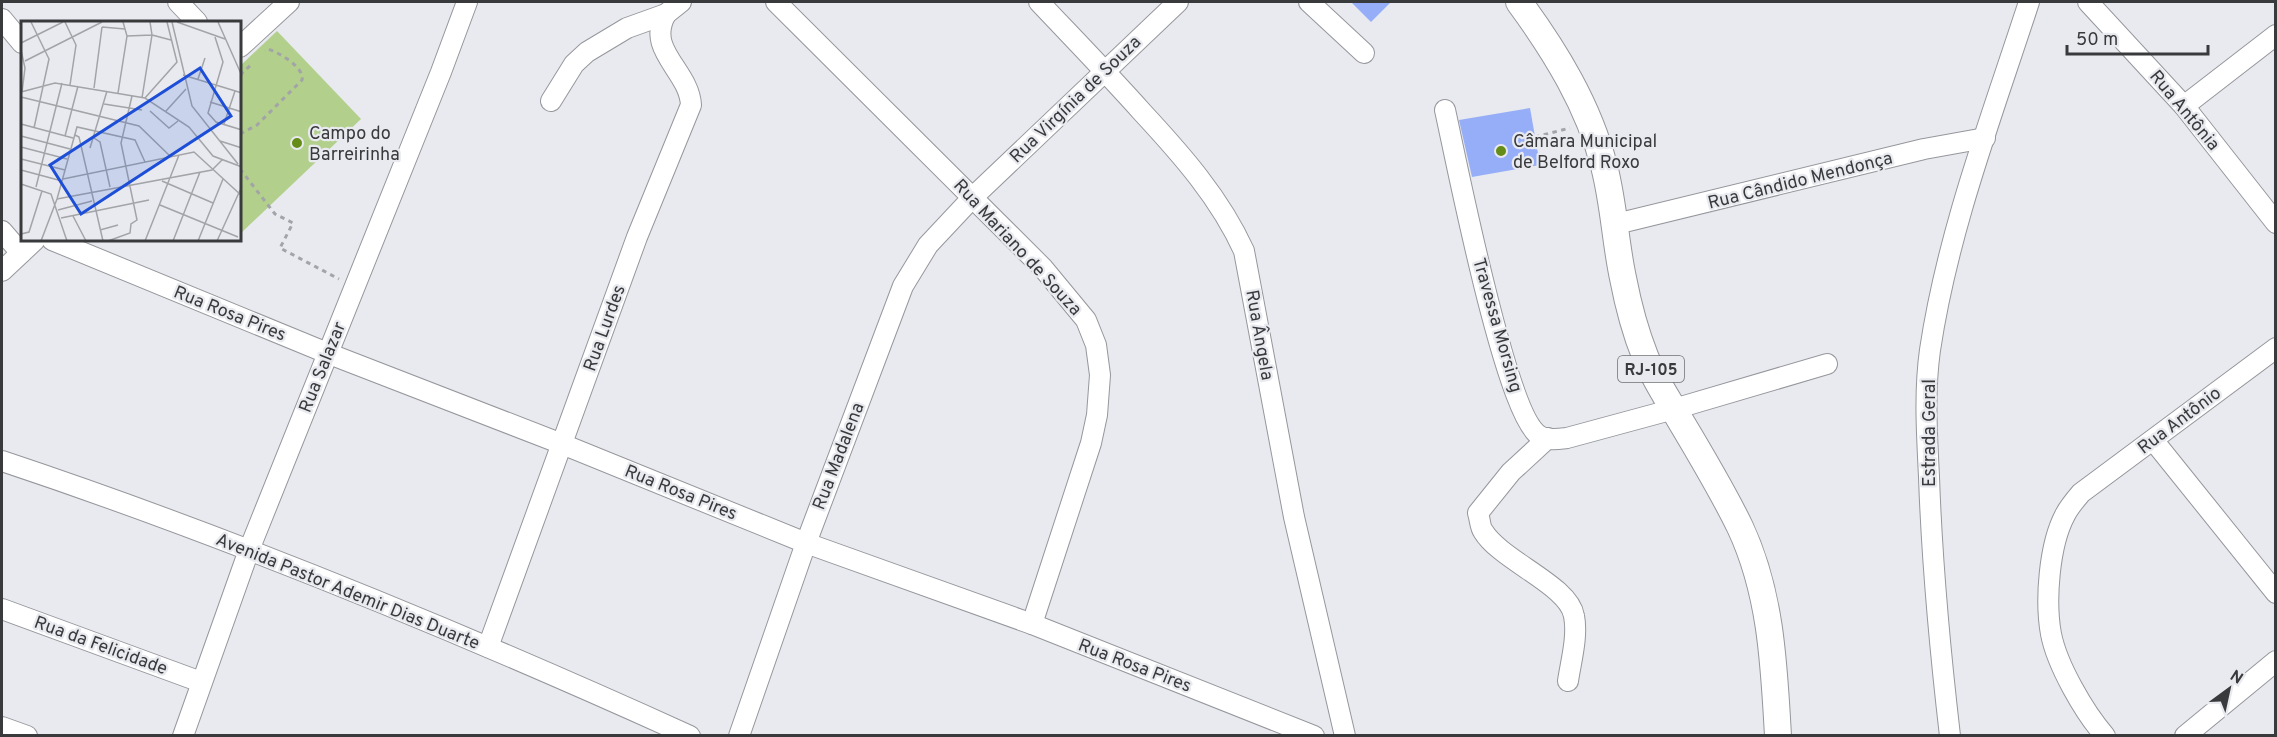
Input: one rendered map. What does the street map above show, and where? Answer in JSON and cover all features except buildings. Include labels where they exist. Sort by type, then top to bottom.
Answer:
[{"type":"main road","name":"RJ-105","points":[[1519,2],[1558,62],[1584,110],[1604,165],[1616,224],[1623,278],[1638,334],[1657,382],[1725,499],[1751,554],[1764,598],[1772,644],[1778,735]]},
{"type":"street","points":[[178,2],[196,21]]},
{"type":"street","points":[[242,45],[289,2]]},
{"type":"street","name":"Rua Salazar","points":[[183,735],[249,550],[467,2]]},
{"type":"street","name":"Rua Mariano de Souza","points":[[776,2],[1043,268],[1086,320],[1095,345],[1100,375],[1097,415],[1091,443],[1032,624]]},
{"type":"street","name":"Rua Ângela","points":[[1039,2],[1185,159],[1221,210],[1244,251],[1294,517],[1345,735]]},
{"type":"street","name":"Rua Virgínia de Souza","points":[[972,196],[1178,2]]},
{"type":"street","points":[[1309,2],[1364,53]]},
{"type":"street","name":"Estrada Geral","points":[[1950,735],[1937,622],[1926,403],[1930,352],[1943,275],[1957,221],[2030,2]]},
{"type":"street","name":"Rua Antônia","points":[[2088,2],[2184,106],[2276,223]]},
{"type":"street","points":[[550,100],[574,64],[587,52],[627,28],[674,8]]},
{"type":"street","name":"Rua Lurdes","points":[[488,647],[637,237],[691,105],[691,94],[664,50],[659,34],[674,8]]},
{"type":"street","points":[[2,20],[21,42]]},
{"type":"street","points":[[2184,106],[2276,35]]},
{"type":"street","name":"Travessa Morsing","points":[[1445,110],[1488,303],[1506,366],[1532,429],[1540,436],[1548,438]]},
{"type":"street","name":"Rua Cândido Mendonça","points":[[1616,224],[1924,149],[1985,138]]},
{"type":"street","name":"Rua Madalena","points":[[739,735],[806,543],[903,286],[928,244],[972,196]]},
{"type":"street","points":[[2,231],[21,242]]},
{"type":"street","name":"Rua Rosa Pires","points":[[57,242],[806,543],[1032,624],[1314,735]]},
{"type":"street","points":[[2,271],[28,246]]},
{"type":"street","name":"Rua Antônio","points":[[2105,735],[2095,724],[2071,685],[2052,636],[2048,609],[2056,537],[2064,516],[2081,493],[2276,348]]},
{"type":"street","points":[[1569,681],[1575,630],[1574,613],[1561,594],[1500,550],[1482,530],[1478,513],[1511,472],[1548,438],[1567,438],[1827,364]]},
{"type":"street","points":[[2153,440],[2276,593]]},
{"type":"street","name":"Avenida Pastor Ademir Dias Duarte","points":[[2,461],[249,550],[488,647],[690,735]]},
{"type":"street","name":"Rua da Felicidade","points":[[2,609],[201,682]]},
{"type":"street","points":[[2184,735],[2276,661]]},
{"type":"street","points":[[2,726],[27,735]]},
{"type":"path","points":[[242,133],[257,125],[302,80],[301,70],[272,50],[265,51]]},
{"type":"path","points":[[242,73],[257,59]]},
{"type":"path","points":[[1535,137],[1575,127]]},
{"type":"path","points":[[242,172],[275,214],[293,223],[280,249],[354,287]]},
{"type":"green space","points":[[277,31],[361,119],[242,232],[242,64]]},
{"type":"place","name":"Campo do Barreirinha","points":[[297,143]]},
{"type":"place","name":"Câmara Municipal de Belford Roxo","points":[[1501,151]]}]
